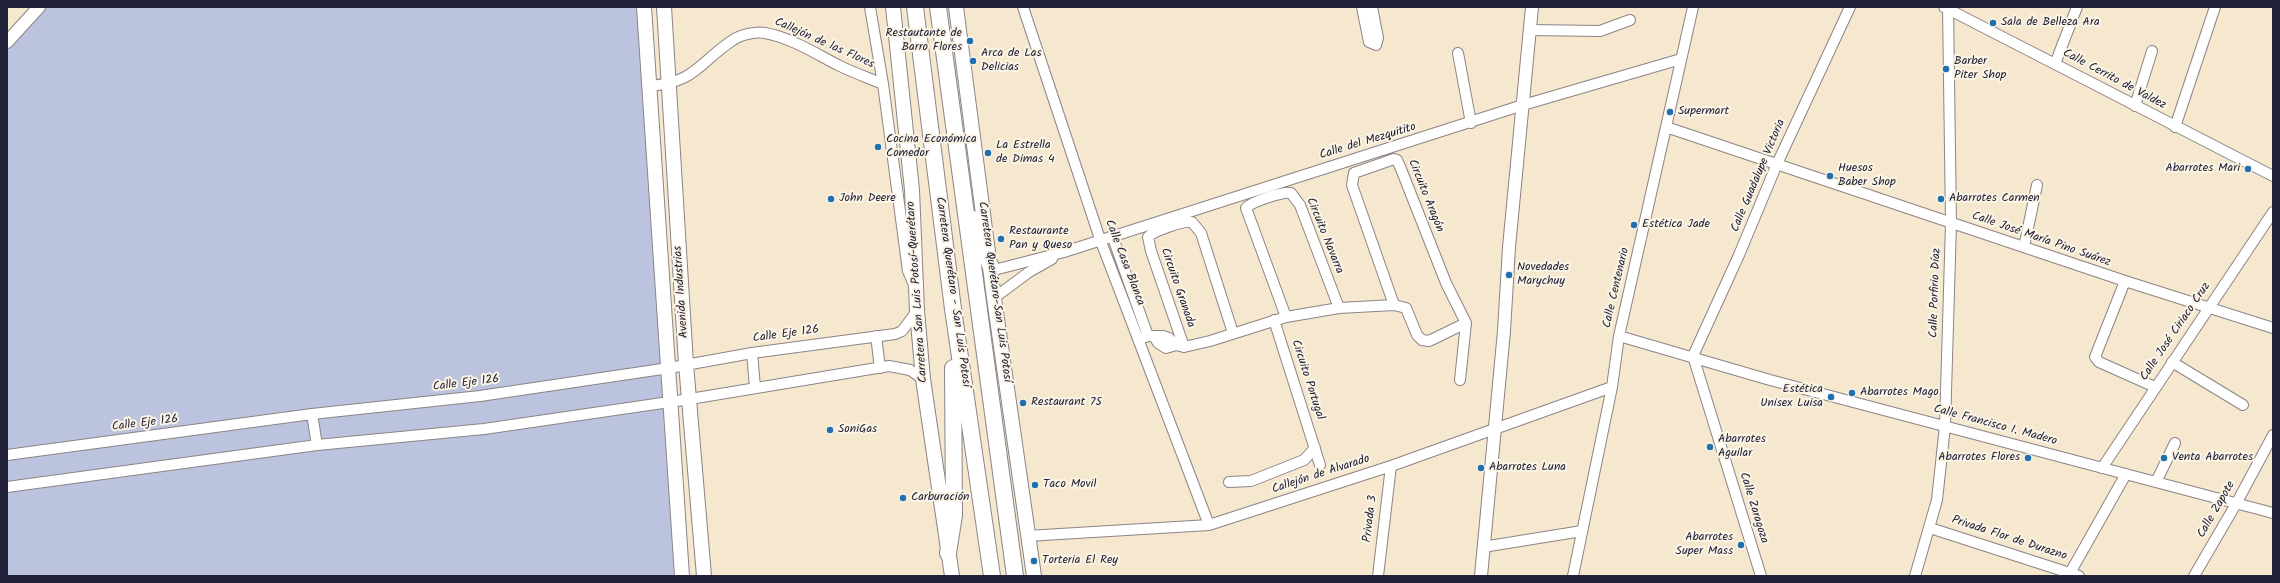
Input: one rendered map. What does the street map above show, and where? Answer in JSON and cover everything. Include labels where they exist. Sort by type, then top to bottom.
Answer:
[{"type":"highway","name":"Carretera Querétaro - San Luis Potosí","points":[[915,7],[953,309],[992,576]]},
{"type":"highway","name":"Carretera Querétaro - San Luis Potosí","points":[[938,7],[1015,576]]},
{"type":"highway","points":[[963,193],[990,268]]},
{"type":"highway","points":[[948,553],[954,515],[953,309]]},
{"type":"main road","name":"Avenida Industrias","points":[[644,7],[682,576]]},
{"type":"main road","name":"Avenida Industrias","points":[[664,7],[686,364],[704,576]]},
{"type":"main road","name":"Carretera San Luis Potosí-Querétaro","points":[[893,7],[912,190],[917,311],[923,379],[952,576]]},
{"type":"main road","name":"Carretera Querétaro-San Luis Potosí","points":[[956,7],[994,298],[1027,536],[1034,576]]},
{"type":"street","points":[[7,42],[38,7]]},
{"type":"street","points":[[870,7],[883,84],[908,272],[917,292]]},
{"type":"street","name":"Calle Casa Blanca","points":[[1023,7],[1100,239],[1147,338],[1209,525]]},
{"type":"street","points":[[1481,576],[1506,309],[1509,247],[1532,7]]},
{"type":"street","name":"Calle Centenario","points":[[1573,576],[1612,387],[1619,336],[1693,7]]},
{"type":"street","name":"Calle Guadalupe Victoria","points":[[1693,356],[1739,255],[1777,164],[1850,7]]},
{"type":"street","points":[[2055,64],[2077,7]]},
{"type":"street","points":[[2175,127],[2215,7]]},
{"type":"street","name":"Calle Cerrito de Valdez","points":[[1947,8],[2175,127],[2273,176]]},
{"type":"street","name":"Calle Porfirio Díaz","points":[[1915,576],[1937,500],[1945,426],[1951,223],[1947,8]]},
{"type":"street","points":[[1368,10],[1369,42],[1376,47]]},
{"type":"street","points":[[1530,30],[1600,31],[1630,20]]},
{"type":"street","name":"Callejón de las Flores","points":[[649,86],[669,84],[692,75],[733,40],[745,34],[764,32],[798,44],[842,67],[883,84]]},
{"type":"street","points":[[2135,106],[2152,51]]},
{"type":"street","points":[[1458,53],[1471,123]]},
{"type":"street","name":"Calle del Mezquitito","points":[[990,268],[1064,252],[1112,235],[1471,123],[1523,105],[1681,59]]},
{"type":"street","name":"Calle José María Pino Suárez","points":[[1666,128],[2125,281],[2273,328]]},
{"type":"street","name":"Circuito Aragón","points":[[1394,305],[1352,185],[1352,176],[1357,171],[1394,159],[1397,160],[1401,169],[1446,283],[1466,323]]},
{"type":"street","points":[[2024,247],[2037,185]]},
{"type":"street","name":"Circuito Navarra","points":[[1286,317],[1246,208],[1251,204],[1284,193],[1291,193],[1300,205],[1339,308]]},
{"type":"street","name":"Calle José Ciriaco Cruz","points":[[2102,468],[2208,307],[2273,212]]},
{"type":"street","name":"Circuito Granada","points":[[1180,346],[1148,237],[1153,233],[1186,222],[1192,222],[1201,233],[1233,333]]},
{"type":"street","points":[[1112,235],[1147,338],[1163,336],[1169,338],[1180,346],[1210,341],[1286,317],[1339,308],[1394,305],[1406,308],[1417,335],[1425,341],[1466,323],[1460,380]]},
{"type":"street","name":"Calle del Mezquitito","points":[[994,298],[1029,272],[1064,252]]},
{"type":"street","points":[[2125,281],[2095,357],[2099,362],[2155,387]]},
{"type":"street","name":"Calle Eje 126","points":[[7,455],[312,414],[480,396],[669,368],[752,353],[876,336],[902,331],[917,311]]},
{"type":"street","name":"Circuito Portugal","points":[[1274,320],[1320,465]]},
{"type":"street","points":[[876,336],[880,368]]},
{"type":"street","name":"Calle Francisco I. Madero","points":[[1619,336],[1693,356],[1770,380],[2273,513]]},
{"type":"street","points":[[752,353],[755,387]]},
{"type":"street","name":"Calle Zaragoza","points":[[1693,356],[1761,576]]},
{"type":"street","points":[[2172,362],[2243,405]]},
{"type":"street","points":[[7,487],[317,445],[484,429],[690,399],[755,387],[889,366],[910,370],[923,379]]},
{"type":"street","name":"Callejón de Alvarado","points":[[1027,536],[1209,525],[1390,466],[1612,387]]},
{"type":"street","points":[[312,414],[317,445]]},
{"type":"street","name":"Calle Zapote","points":[[2194,576],[2236,504],[2273,435]]},
{"type":"street","points":[[2156,482],[2175,443]]},
{"type":"street","points":[[1229,482],[1251,481],[1304,460],[1315,448]]},
{"type":"street","name":"Privada 3","points":[[1378,576],[1390,466]]},
{"type":"street","points":[[2074,574],[2126,474]]},
{"type":"street","name":"Privada Flor de Durazno","points":[[1930,528],[2074,574]]},
{"type":"street","points":[[1483,546],[1582,531]]},
{"type":"shaded area","points":[[44,7],[642,7],[679,576],[7,576],[7,45]]},
{"type":"place","name":"Sala de Belleza Ara","points":[[1993,23]]},
{"type":"place","name":"Restautante de Barro Flores","points":[[970,41]]},
{"type":"place","name":"Arca de Las Delicias","points":[[973,61]]},
{"type":"place","name":"Barber Piter Shop","points":[[1946,69]]},
{"type":"place","name":"Supermart","points":[[1670,112]]},
{"type":"place","name":"Cocina Económica Comedor","points":[[878,147]]},
{"type":"place","name":"La Estrella de Dimas 4","points":[[988,153]]},
{"type":"place","name":"Abarrotes Mari","points":[[2248,169]]},
{"type":"place","name":"Huesos Baber Shop","points":[[1830,176]]},
{"type":"place","name":"John Deere","points":[[831,199]]},
{"type":"place","name":"Abarrotes Carmen","points":[[1941,199]]},
{"type":"place","name":"Estética Jade","points":[[1634,225]]},
{"type":"place","name":"Restaurante Pan y Queso","points":[[1001,239]]},
{"type":"place","name":"Novedades Marychuy","points":[[1509,275]]},
{"type":"place","name":"Abarrotes Mago","points":[[1852,393]]},
{"type":"place","name":"Estética Unisex Luisa","points":[[1831,397]]},
{"type":"place","name":"Restaurant 75","points":[[1023,403]]},
{"type":"place","name":"SoniGas","points":[[830,430]]},
{"type":"place","name":"Abarrotes Aguilar","points":[[1710,447]]},
{"type":"place","name":"Abarrotes Flores","points":[[2028,458]]},
{"type":"place","name":"Venta Abarrotes","points":[[2164,458]]},
{"type":"place","name":"Abarrotes Luna","points":[[1481,468]]},
{"type":"place","name":"Taco Movil","points":[[1035,485]]},
{"type":"place","name":"Carburación","points":[[903,498]]},
{"type":"place","name":"Abarrotes Super Mass","points":[[1741,545]]},
{"type":"place","name":"Torteria El Rey","points":[[1034,561]]}]
